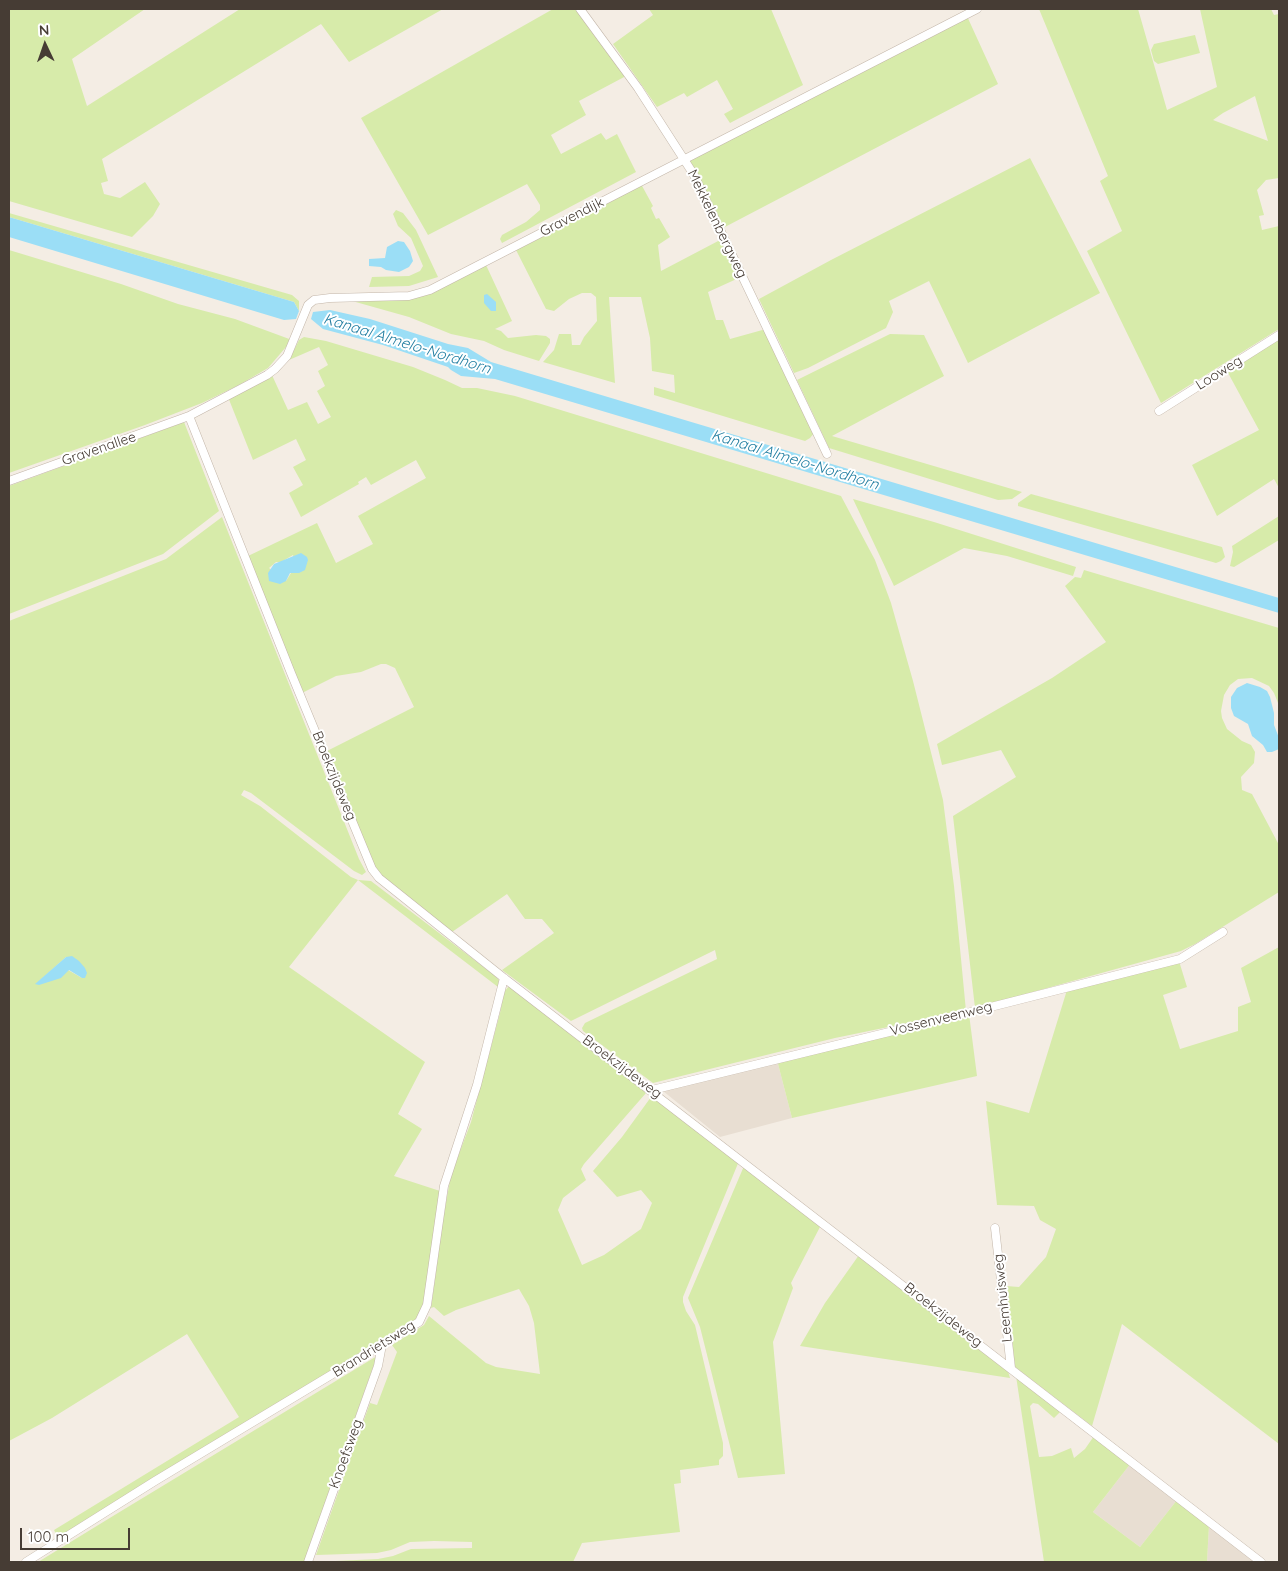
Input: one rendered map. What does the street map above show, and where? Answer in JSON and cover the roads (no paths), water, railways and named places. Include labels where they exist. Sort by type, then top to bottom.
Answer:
[{"type":"street","name":"Mekkelenbergweg","points":[[580,9],[638,88],[684,159],[728,244],[827,454]]},
{"type":"street","name":"Gravendijk","points":[[189,416],[275,369],[287,356],[308,305],[314,300],[420,294],[977,9]]},
{"type":"street","name":"Looweg","points":[[1159,411],[1279,335]]},
{"type":"street","name":"Gravenallee","points":[[9,481],[189,416]]},
{"type":"street","name":"Broekzijdeweg","points":[[189,416],[245,559],[372,869],[379,878],[504,978],[652,1090],[1261,1562]]},
{"type":"street","name":"Vossenveenweg","points":[[652,1090],[1180,959],[1223,932]]},
{"type":"street","name":"Brandrietsweg","points":[[26,1562],[419,1322],[427,1305],[444,1186],[477,1085],[504,978]]},
{"type":"street","name":"Leemhuisweg","points":[[995,1228],[1011,1368]]},
{"type":"street","name":"Knoefsweg","points":[[308,1562],[378,1366],[382,1345]]},
{"type":"water","points":[[9,217],[294,302],[299,311],[296,319],[284,320],[9,237]]},
{"type":"water","points":[[398,241],[404,242],[410,251],[413,261],[409,267],[399,272],[369,266],[369,259],[385,258],[387,247]]},
{"type":"water","points":[[487,294],[496,302],[496,311],[491,311],[484,303],[484,295]]},
{"type":"water","name":"Kanaal Almelo-Nordhorn","points":[[330,310],[370,319],[448,344],[468,348],[491,362],[1279,598],[1279,613],[495,379],[461,376],[448,367],[383,345],[323,329],[311,319],[313,312]]},
{"type":"water","points":[[301,553],[308,560],[305,570],[299,573],[290,573],[286,581],[280,584],[269,581],[268,573],[274,564]]},
{"type":"water","points":[[1247,683],[1267,691],[1270,697],[1274,713],[1274,725],[1279,738],[1279,749],[1272,752],[1267,752],[1263,745],[1252,736],[1248,724],[1234,716],[1231,708],[1231,697],[1237,688]]},
{"type":"water","points":[[72,956],[85,968],[87,973],[85,978],[69,970],[61,978],[39,985],[35,984],[66,957]]}]
